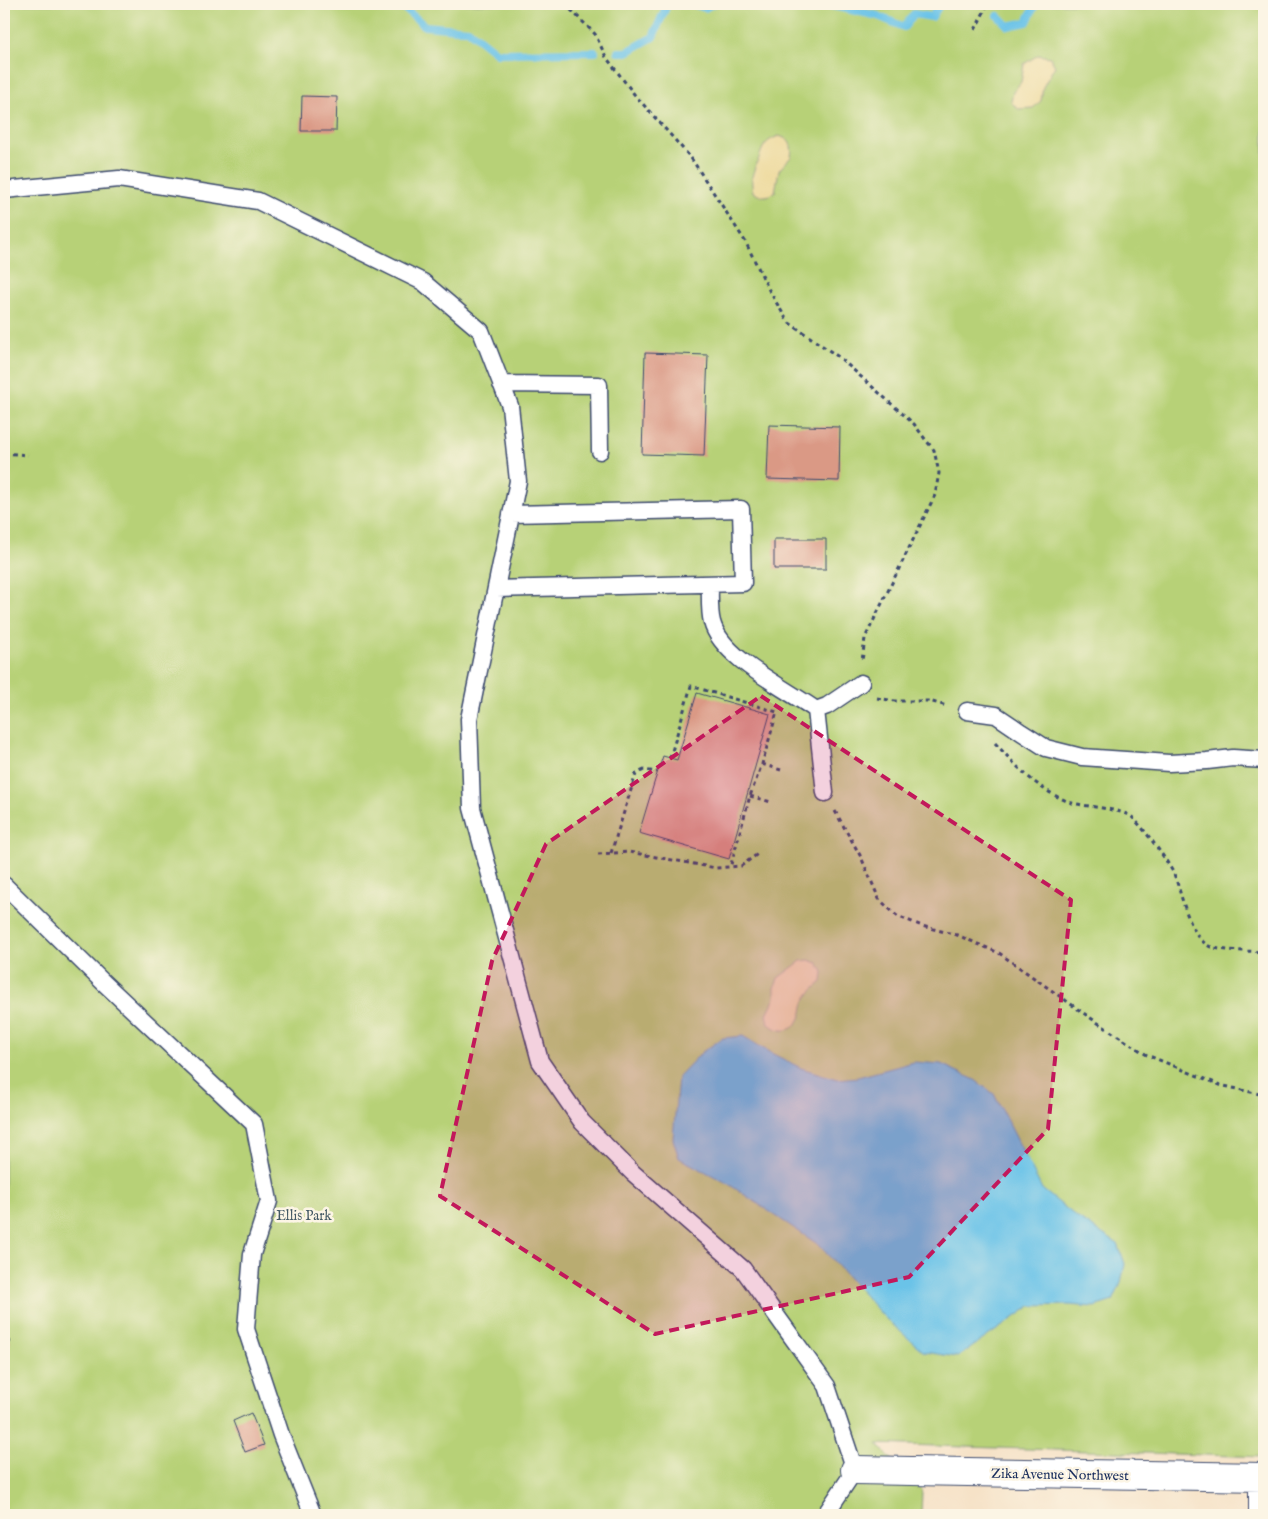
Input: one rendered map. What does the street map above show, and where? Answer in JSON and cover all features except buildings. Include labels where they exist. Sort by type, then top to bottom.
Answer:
[{"type":"street","name":"Zika Avenue Northwest","points":[[855,1470],[1264,1477]]},
{"type":"street","points":[[1263,1515],[1264,1477]]},
{"type":"lane","points":[[4,190],[119,179],[258,201],[423,282],[481,331],[510,406],[518,481],[469,719],[472,808],[540,1061],[582,1122],[633,1173],[743,1269],[827,1386],[855,1470],[825,1515]]},
{"type":"lane","points":[[501,384],[600,385],[600,451]]},
{"type":"lane","points":[[496,589],[743,583],[741,509],[511,514]]},
{"type":"lane","points":[[710,584],[712,623],[720,639],[746,664],[816,710],[825,793]]},
{"type":"lane","points":[[816,710],[827,706],[861,683]]},
{"type":"lane","points":[[967,710],[996,714],[1046,748],[1082,757],[1168,763],[1233,758],[1264,760]]},
{"type":"lane","points":[[4,884],[104,983],[254,1124],[268,1201],[252,1254],[246,1329],[281,1435],[313,1515]]},
{"type":"path","points":[[565,4],[595,34],[606,58],[634,94],[691,158],[745,241],[770,292],[788,322],[847,364],[914,424],[934,450],[939,473],[935,495],[865,638],[862,653],[861,683],[864,690],[877,698],[895,701],[929,701],[967,710],[1016,766],[1040,788],[1070,802],[1104,808],[1132,816],[1173,873],[1192,927],[1202,939],[1211,947],[1264,952]]},
{"type":"path","points":[[976,30],[988,4]]},
{"type":"path","points":[[4,453],[28,455]]},
{"type":"path","points":[[670,758],[691,686],[777,712],[762,764],[750,796],[730,868]]},
{"type":"path","points":[[762,764],[782,770]]},
{"type":"path","points":[[611,853],[636,774],[644,770],[657,772]]},
{"type":"path","points":[[825,793],[861,857],[880,899],[896,916],[922,926],[957,935],[999,953],[1089,1017],[1148,1054],[1220,1086],[1264,1095]]},
{"type":"path","points":[[750,796],[771,802]]},
{"type":"path","points":[[598,854],[628,852],[716,868],[730,868],[741,866],[759,853]]},
{"type":"highlighted area","points":[[761,696],[1071,900],[1048,1129],[909,1277],[655,1334],[440,1196],[492,961],[546,844]]},
{"type":"green space","name":"Ellis Park","points":[[4,4],[1264,4],[1264,1457],[877,1444],[922,1491],[921,1515],[4,1515]]},
{"type":"sand","points":[[1038,55],[1050,57],[1055,66],[1043,87],[1041,101],[1033,108],[1018,109],[1011,102],[1013,92],[1021,82],[1024,64]]},
{"type":"sand","points":[[779,136],[790,143],[792,149],[791,157],[779,170],[775,192],[767,196],[761,196],[753,192],[753,173],[766,144]]},
{"type":"sand","points":[[809,960],[818,963],[823,972],[822,982],[807,997],[801,1016],[794,1026],[786,1030],[773,1027],[769,1024],[767,1014],[775,998],[778,978],[801,961]]},
{"type":"water","points":[[743,1036],[801,1068],[837,1079],[858,1077],[914,1062],[941,1064],[975,1080],[994,1094],[1042,1189],[1078,1218],[1118,1244],[1125,1264],[1121,1283],[1113,1301],[1094,1307],[1069,1305],[1031,1306],[958,1357],[924,1352],[884,1317],[819,1245],[727,1183],[679,1158],[673,1139],[678,1077],[702,1052],[723,1038]]},
{"type":"waterway","points":[[399,4],[425,26],[468,30],[497,53],[595,52]]},
{"type":"waterway","points":[[618,52],[627,52],[653,37],[667,5],[670,4]]},
{"type":"waterway","points":[[693,4],[705,8],[712,4]]},
{"type":"waterway","points":[[824,4],[878,16],[904,27],[914,14],[932,17],[940,4]]},
{"type":"waterway","points":[[998,16],[1008,26],[1027,22],[1034,7],[1033,4]]}]
